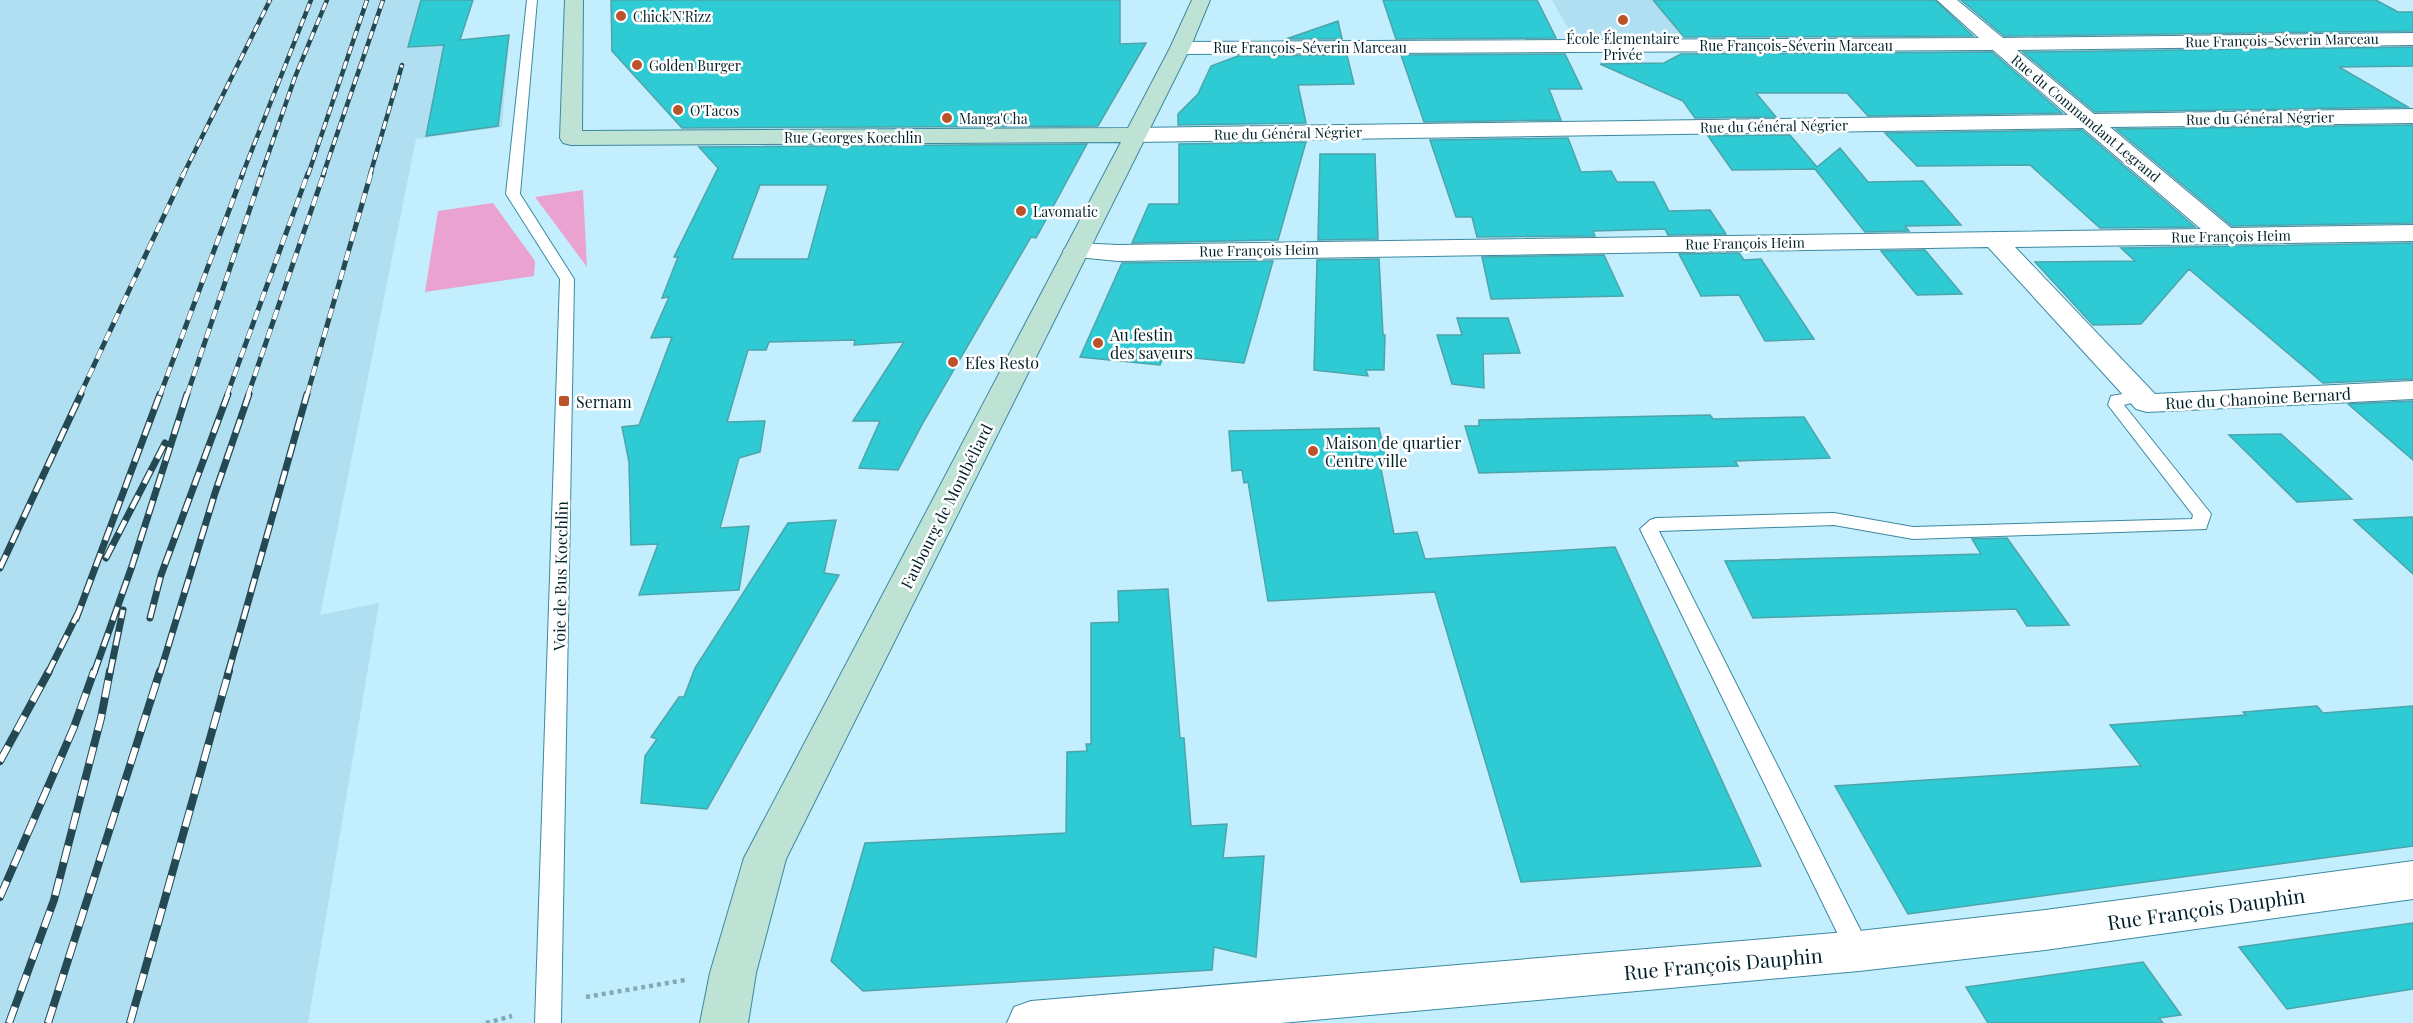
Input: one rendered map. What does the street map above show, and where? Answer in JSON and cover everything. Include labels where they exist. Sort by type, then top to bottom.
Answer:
[{"type":"main road","name":"Rue Georges Koechlin","points":[[574,0],[571,138],[1135,135]]},
{"type":"main road","name":"Faubourg de Montbéliard","points":[[724,1023],[733,974],[765,858],[1180,48],[1200,0]]},
{"type":"street","name":"Rue du Commandant Legrand","points":[[1946,0],[2092,121],[2226,237]]},
{"type":"street","name":"Rue François-Séverin Marceau","points":[[1180,48],[1997,44],[2413,39]]},
{"type":"street","name":"Rue du Général Négrier","points":[[1135,135],[2413,116]]},
{"type":"street","name":"Rue François Heim","points":[[1076,251],[2413,234]]},
{"type":"street","name":"Rue du Chanoine Bernard","points":[[1995,240],[2147,403],[2413,390]]},
{"type":"street","name":"Rue François Dauphin","points":[[1031,1023],[1859,951],[2046,930],[2413,880]]},
{"type":"lane","name":"Voie de Bus Koechlin","points":[[532,0],[513,194],[520,210],[559,261],[567,279],[548,1023]]},
{"type":"lane","points":[[1859,951],[1648,529],[1656,524],[1834,519],[1913,533],[2200,525],[2202,514],[2116,405],[2117,399],[2140,396]]},
{"type":"path","points":[[604,992],[645,985]]},
{"type":"shaded area","points":[[0,0],[465,0],[457,40],[509,35],[502,127],[416,139],[320,615],[379,603],[308,1023],[0,1023]]},
{"type":"shaded area","name":"École Élementaire Privée","points":[[1552,0],[1698,0],[1692,35],[1572,35]]},
{"type":"shaded area","points":[[583,190],[587,267],[535,197]]},
{"type":"shaded area","points":[[493,203],[535,261],[534,276],[425,292],[438,211]]},
{"type":"building","points":[[421,0],[473,0],[460,40],[509,35],[498,126],[426,136],[444,45],[408,47]]},
{"type":"building","points":[[611,0],[1120,0],[1120,44],[1146,43],[1098,126],[682,128],[612,51]]},
{"type":"building","points":[[1383,0],[1537,0],[1556,38],[1396,39]]},
{"type":"building","points":[[1653,0],[1935,0],[1973,36],[1684,37]]},
{"type":"building","points":[[1961,0],[2376,0],[2398,12],[2413,12],[2413,31],[2004,36]]},
{"type":"building","points":[[1338,21],[1342,39],[1286,39]]},
{"type":"building","points":[[2413,47],[2413,66],[2339,67],[2408,107],[2095,112],[2023,52]]},
{"type":"building","points":[[1992,52],[2062,113],[1868,116],[1847,93],[1756,93],[1776,117],[1695,118],[1683,101],[1600,64],[1664,63],[1681,54]]},
{"type":"building","points":[[1565,54],[1582,89],[1549,89],[1561,120],[1424,122],[1401,55]]},
{"type":"building","points":[[1347,55],[1354,84],[1298,85],[1306,123],[1178,125],[1178,114],[1198,94],[1211,66],[1238,56]]},
{"type":"building","points":[[2413,125],[2413,223],[2232,226],[2116,129]]},
{"type":"building","points":[[2082,130],[2195,227],[2100,228],[2030,165],[1917,166],[1885,133]]},
{"type":"building","points":[[1790,135],[1817,167],[1840,148],[1868,182],[1923,181],[1961,225],[1905,226],[1909,231],[1865,232],[1815,169],[1732,170],[1708,136]]},
{"type":"building","points":[[1568,138],[1581,172],[1611,171],[1617,182],[1654,182],[1669,211],[1710,210],[1726,234],[1668,235],[1665,229],[1593,231],[1595,236],[1477,237],[1472,217],[1456,217],[1430,140]]},
{"type":"building","points":[[1306,142],[1278,240],[1132,243],[1149,204],[1179,204],[1179,144]]},
{"type":"building","points":[[1087,144],[1036,238],[1031,237],[898,470],[859,468],[880,421],[853,421],[904,342],[854,345],[855,340],[769,342],[766,350],[748,350],[727,422],[765,421],[760,452],[739,458],[720,528],[749,526],[739,590],[639,595],[658,544],[631,545],[629,462],[622,427],[639,425],[672,337],[651,338],[669,297],[662,298],[678,257],[674,257],[718,168],[699,147]],"holes":[[[760,185],[828,185],[808,259],[732,259]]]},
{"type":"building","points":[[1320,154],[1375,154],[1378,239],[1318,240]]},
{"type":"building","points":[[2413,243],[2413,379],[2323,383],[2189,269],[2141,324],[2093,325],[2035,262],[2135,261],[2121,248]]},
{"type":"building","points":[[1925,250],[1962,294],[1917,295],[1881,251]]},
{"type":"building","points":[[1739,253],[1744,260],[1761,259],[1814,339],[1765,341],[1739,295],[1701,296],[1679,254]]},
{"type":"building","points":[[1604,255],[1623,296],[1491,299],[1482,257]]},
{"type":"building","points":[[1379,259],[1383,335],[1385,335],[1384,370],[1366,370],[1368,376],[1314,370],[1317,260]]},
{"type":"building","points":[[1273,261],[1244,363],[1164,355],[1160,365],[1080,357],[1122,263]]},
{"type":"building","points":[[1457,318],[1508,318],[1520,353],[1483,354],[1484,388],[1452,384],[1437,335],[1462,335]]},
{"type":"building","points":[[2413,401],[2413,460],[2348,404]]},
{"type":"building","points":[[1710,415],[1713,419],[1804,417],[1830,458],[1735,461],[1738,466],[1479,473],[1465,426],[1479,426],[1479,420]]},
{"type":"building","points":[[1379,428],[1387,464],[1380,464],[1394,534],[1417,532],[1425,559],[1615,547],[1761,866],[1521,882],[1435,592],[1268,601],[1248,482],[1244,483],[1242,470],[1232,471],[1229,431]]},
{"type":"building","points":[[2281,434],[2352,499],[2297,502],[2229,435]]},
{"type":"building","points":[[2413,517],[2413,574],[2354,520]]},
{"type":"building","points":[[836,520],[824,573],[839,575],[707,809],[641,803],[645,756],[657,739],[651,737],[679,697],[684,697],[695,668],[788,523]]},
{"type":"building","points":[[2007,538],[2069,625],[2027,626],[2016,609],[1753,618],[1725,561],[1981,554],[1972,539]]},
{"type":"building","points":[[1168,589],[1180,738],[1184,738],[1191,826],[1227,824],[1223,858],[1264,856],[1256,957],[1214,947],[1212,970],[863,991],[831,961],[865,843],[1066,833],[1067,752],[1087,751],[1086,744],[1091,744],[1091,623],[1119,622],[1118,591]]},
{"type":"building","points":[[2317,706],[2323,713],[2413,706],[2413,846],[1908,914],[1835,786],[2141,766],[2110,725],[2246,715],[2243,712]]},
{"type":"building","points":[[2413,923],[2413,989],[2287,1009],[2239,947]]},
{"type":"building","points":[[2143,962],[2181,1015],[2159,1018],[2163,1023],[1988,1023],[1966,987]]},
{"type":"railway","points":[[183,175],[270,0]]},
{"type":"railway","points":[[242,175],[311,0]]},
{"type":"railway","points":[[261,175],[295,77],[327,0]]},
{"type":"railway","points":[[308,175],[367,0]]},
{"type":"railway","points":[[323,175],[383,0]]},
{"type":"railway","points":[[370,175],[402,65]]},
{"type":"railway","points":[[80,395],[184,173]]},
{"type":"railway","points":[[160,395],[243,173]]},
{"type":"railway","points":[[187,395],[262,173]]},
{"type":"railway","points":[[227,395],[308,173]]},
{"type":"railway","points":[[248,395],[324,173]]},
{"type":"railway","points":[[307,395],[371,173]]},
{"type":"railway","points":[[0,568],[81,394]]},
{"type":"railway","points":[[79,611],[160,394]]},
{"type":"railway","points":[[94,673],[132,566],[187,394]]},
{"type":"railway","points":[[150,618],[161,575],[228,394]]},
{"type":"railway","points":[[160,673],[215,493],[249,394]]},
{"type":"railway","points":[[228,673],[307,394]]},
{"type":"railway","points":[[106,558],[165,443]]},
{"type":"railway","points":[[110,673],[123,610]]},
{"type":"railway","points":[[49,671],[79,611]]},
{"type":"railway","points":[[76,619],[79,611]]},
{"type":"railway","points":[[0,761],[49,671]]},
{"type":"railway","points":[[0,897],[74,727],[94,671]]},
{"type":"railway","points":[[9,1023],[54,900],[101,718],[110,671]]},
{"type":"railway","points":[[48,1023],[160,671]]},
{"type":"railway","points":[[130,1023],[229,671]]},
{"type":"place","name":"Chick'N'Rizz","points":[[621,16]]},
{"type":"place","name":"École Élementaire Privée","points":[[1623,20]]},
{"type":"place","name":"Golden Burger","points":[[637,65]]},
{"type":"place","name":"O'Tacos","points":[[678,110]]},
{"type":"place","name":"Manga'Cha","points":[[947,118]]},
{"type":"place","name":"Lavomatic","points":[[1021,211]]},
{"type":"place","name":"Au festin des saveurs","points":[[1098,343]]},
{"type":"place","name":"Efes Resto","points":[[953,362]]},
{"type":"place","name":"Sernam","points":[[564,401]]},
{"type":"place","name":"Maison de quartier Centre ville","points":[[1313,451]]}]
